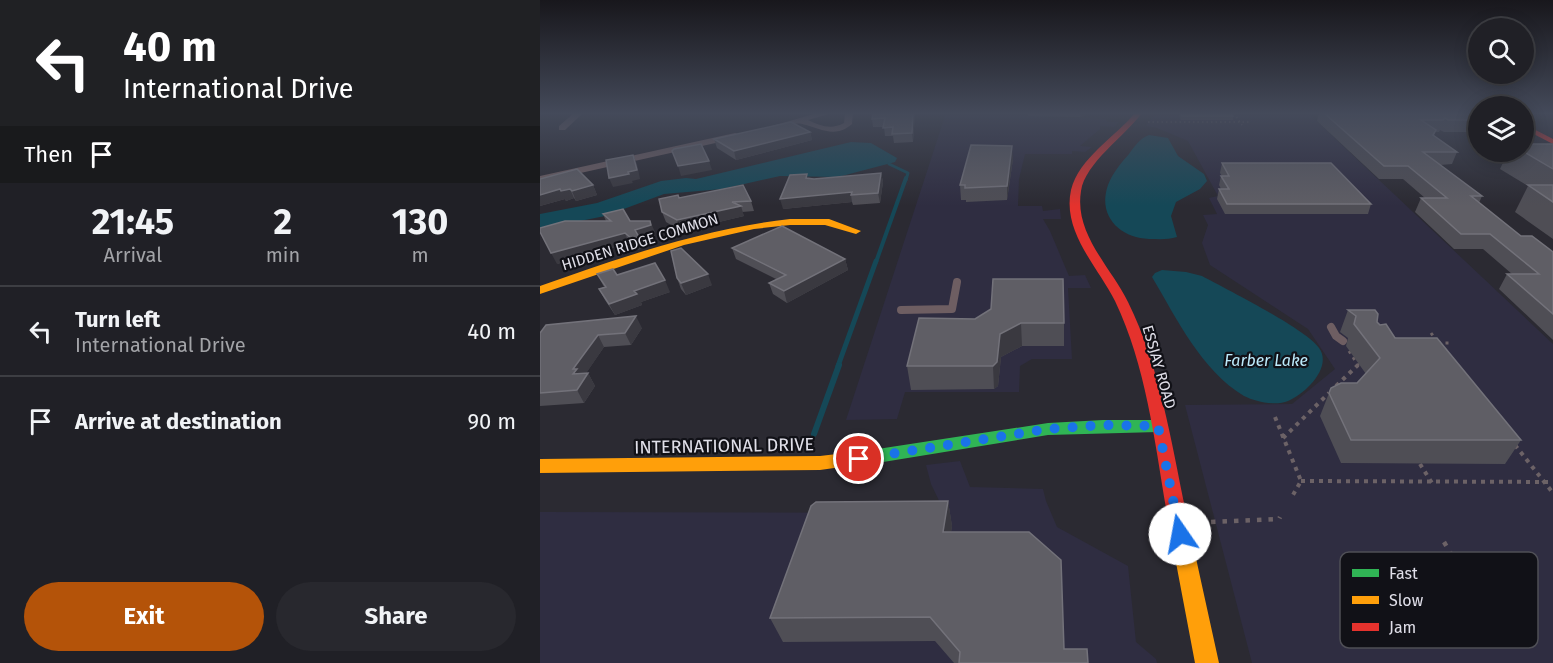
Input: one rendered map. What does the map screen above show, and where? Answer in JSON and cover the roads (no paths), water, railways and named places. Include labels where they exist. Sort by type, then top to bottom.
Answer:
[{"type":"street","points":[[540,179],[698,144]]},
{"type":"street","name":"ESSJAY ROAD","points":[[1114,144],[1083,171],[1077,180],[1072,202],[1076,222],[1121,302],[1136,339],[1158,426],[1207,663]]},
{"type":"street","name":"HIDDEN RIDGE COMMON","points":[[540,290],[680,245],[737,230],[812,222],[839,224],[856,231]]},
{"type":"street","name":"INTERNATIONAL DRIVE","points":[[540,466],[820,463],[1048,429],[1103,425],[1158,426]]},
{"type":"lane","points":[[901,310],[952,309],[957,282]]},
{"type":"lane","points":[[1331,327],[1336,336],[1343,341]]},
{"type":"water","points":[[843,144],[873,144],[897,158],[895,162],[838,177],[780,176],[722,189],[664,194],[605,216],[540,229],[540,214],[597,203],[661,181],[696,179]]},
{"type":"water","points":[[1137,144],[1171,144],[1178,156],[1204,174],[1207,181],[1200,189],[1176,202],[1171,216],[1177,237],[1149,239],[1138,238],[1120,230],[1108,215],[1105,196],[1114,173]]},
{"type":"water","name":"Farber Lake","points":[[1162,270],[1202,276],[1299,331],[1319,348],[1322,355],[1320,371],[1315,379],[1302,392],[1288,401],[1266,403],[1244,396],[1215,372],[1191,342],[1152,277]]},
{"type":"waterway","points":[[889,164],[908,173],[906,180]]},
{"type":"waterway","points":[[876,262],[906,178]]},
{"type":"waterway","points":[[838,366],[876,261]]},
{"type":"waterway","points":[[814,434],[839,365]]}]
